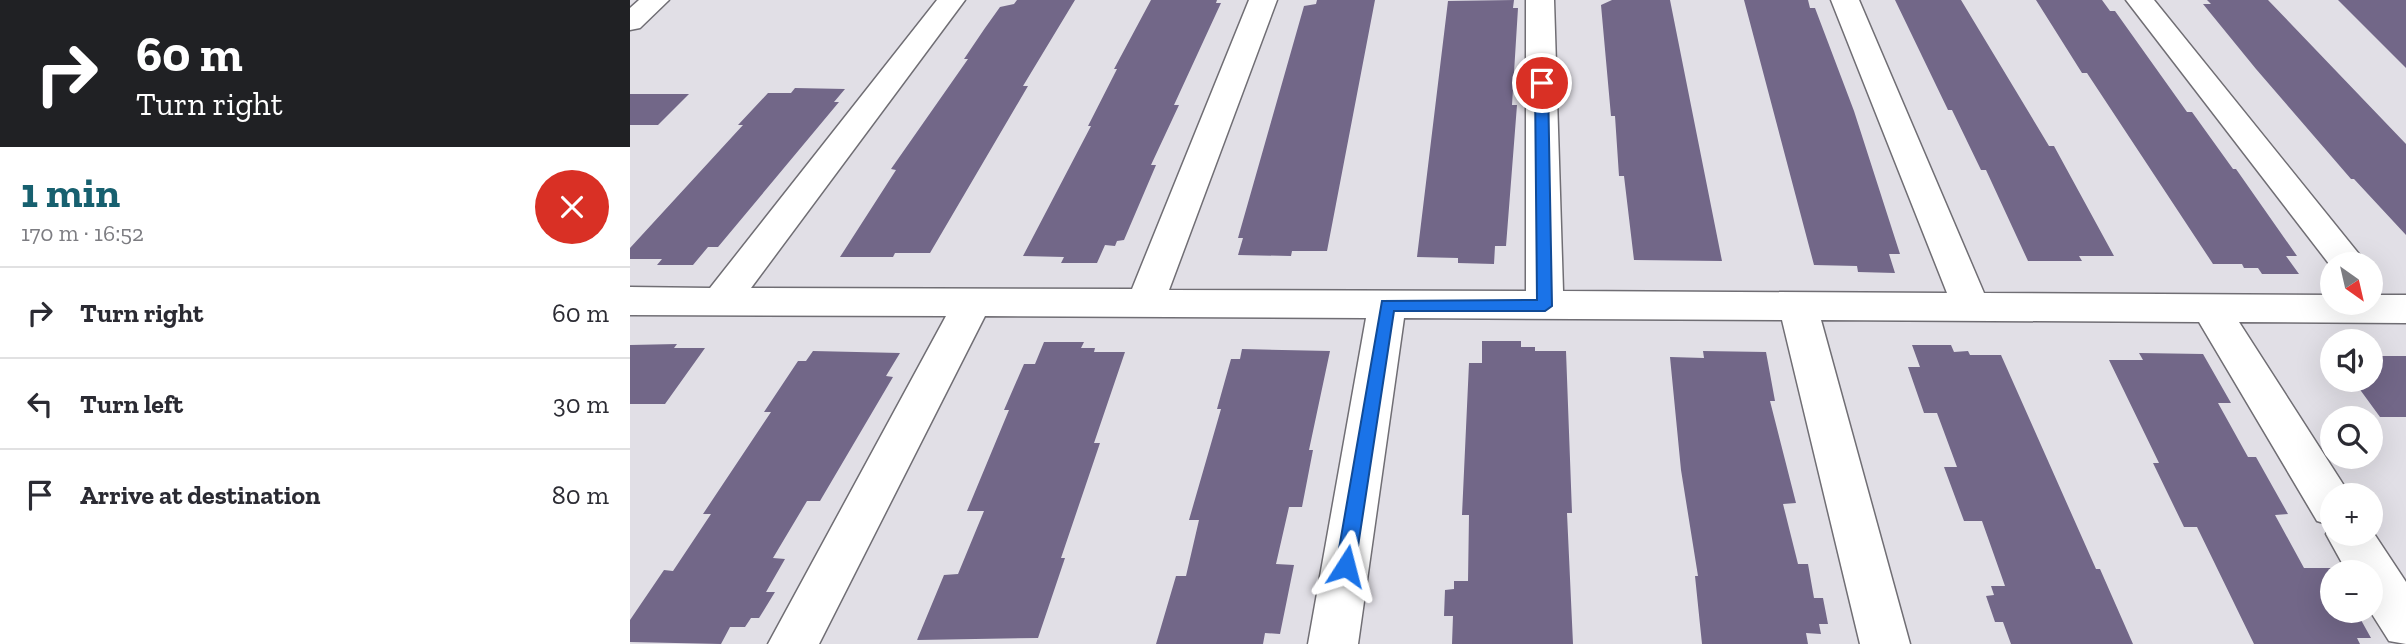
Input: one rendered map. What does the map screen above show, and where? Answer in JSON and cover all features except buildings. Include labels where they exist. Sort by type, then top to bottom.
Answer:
[{"type":"street","points":[[630,22],[654,0]]},
{"type":"street","points":[[720,302],[951,0]]},
{"type":"street","points":[[1145,304],[1264,0]]},
{"type":"street","points":[[1541,0],[1545,306]]},
{"type":"street","points":[[1845,0],[1970,307]]},
{"type":"street","points":[[2140,0],[2340,252]]},
{"type":"street","points":[[630,301],[2210,308],[2387,304]]},
{"type":"street","points":[[793,644],[972,304]]},
{"type":"street","points":[[1333,644],[1387,305]]},
{"type":"street","points":[[1798,307],[1885,644]]},
{"type":"street","points":[[2210,308],[2320,486]]},
{"type":"street","points":[[2357,546],[2406,625]]},
{"type":"route","points":[[1346,566],[1387,305],[1545,306],[1542,83]]}]
